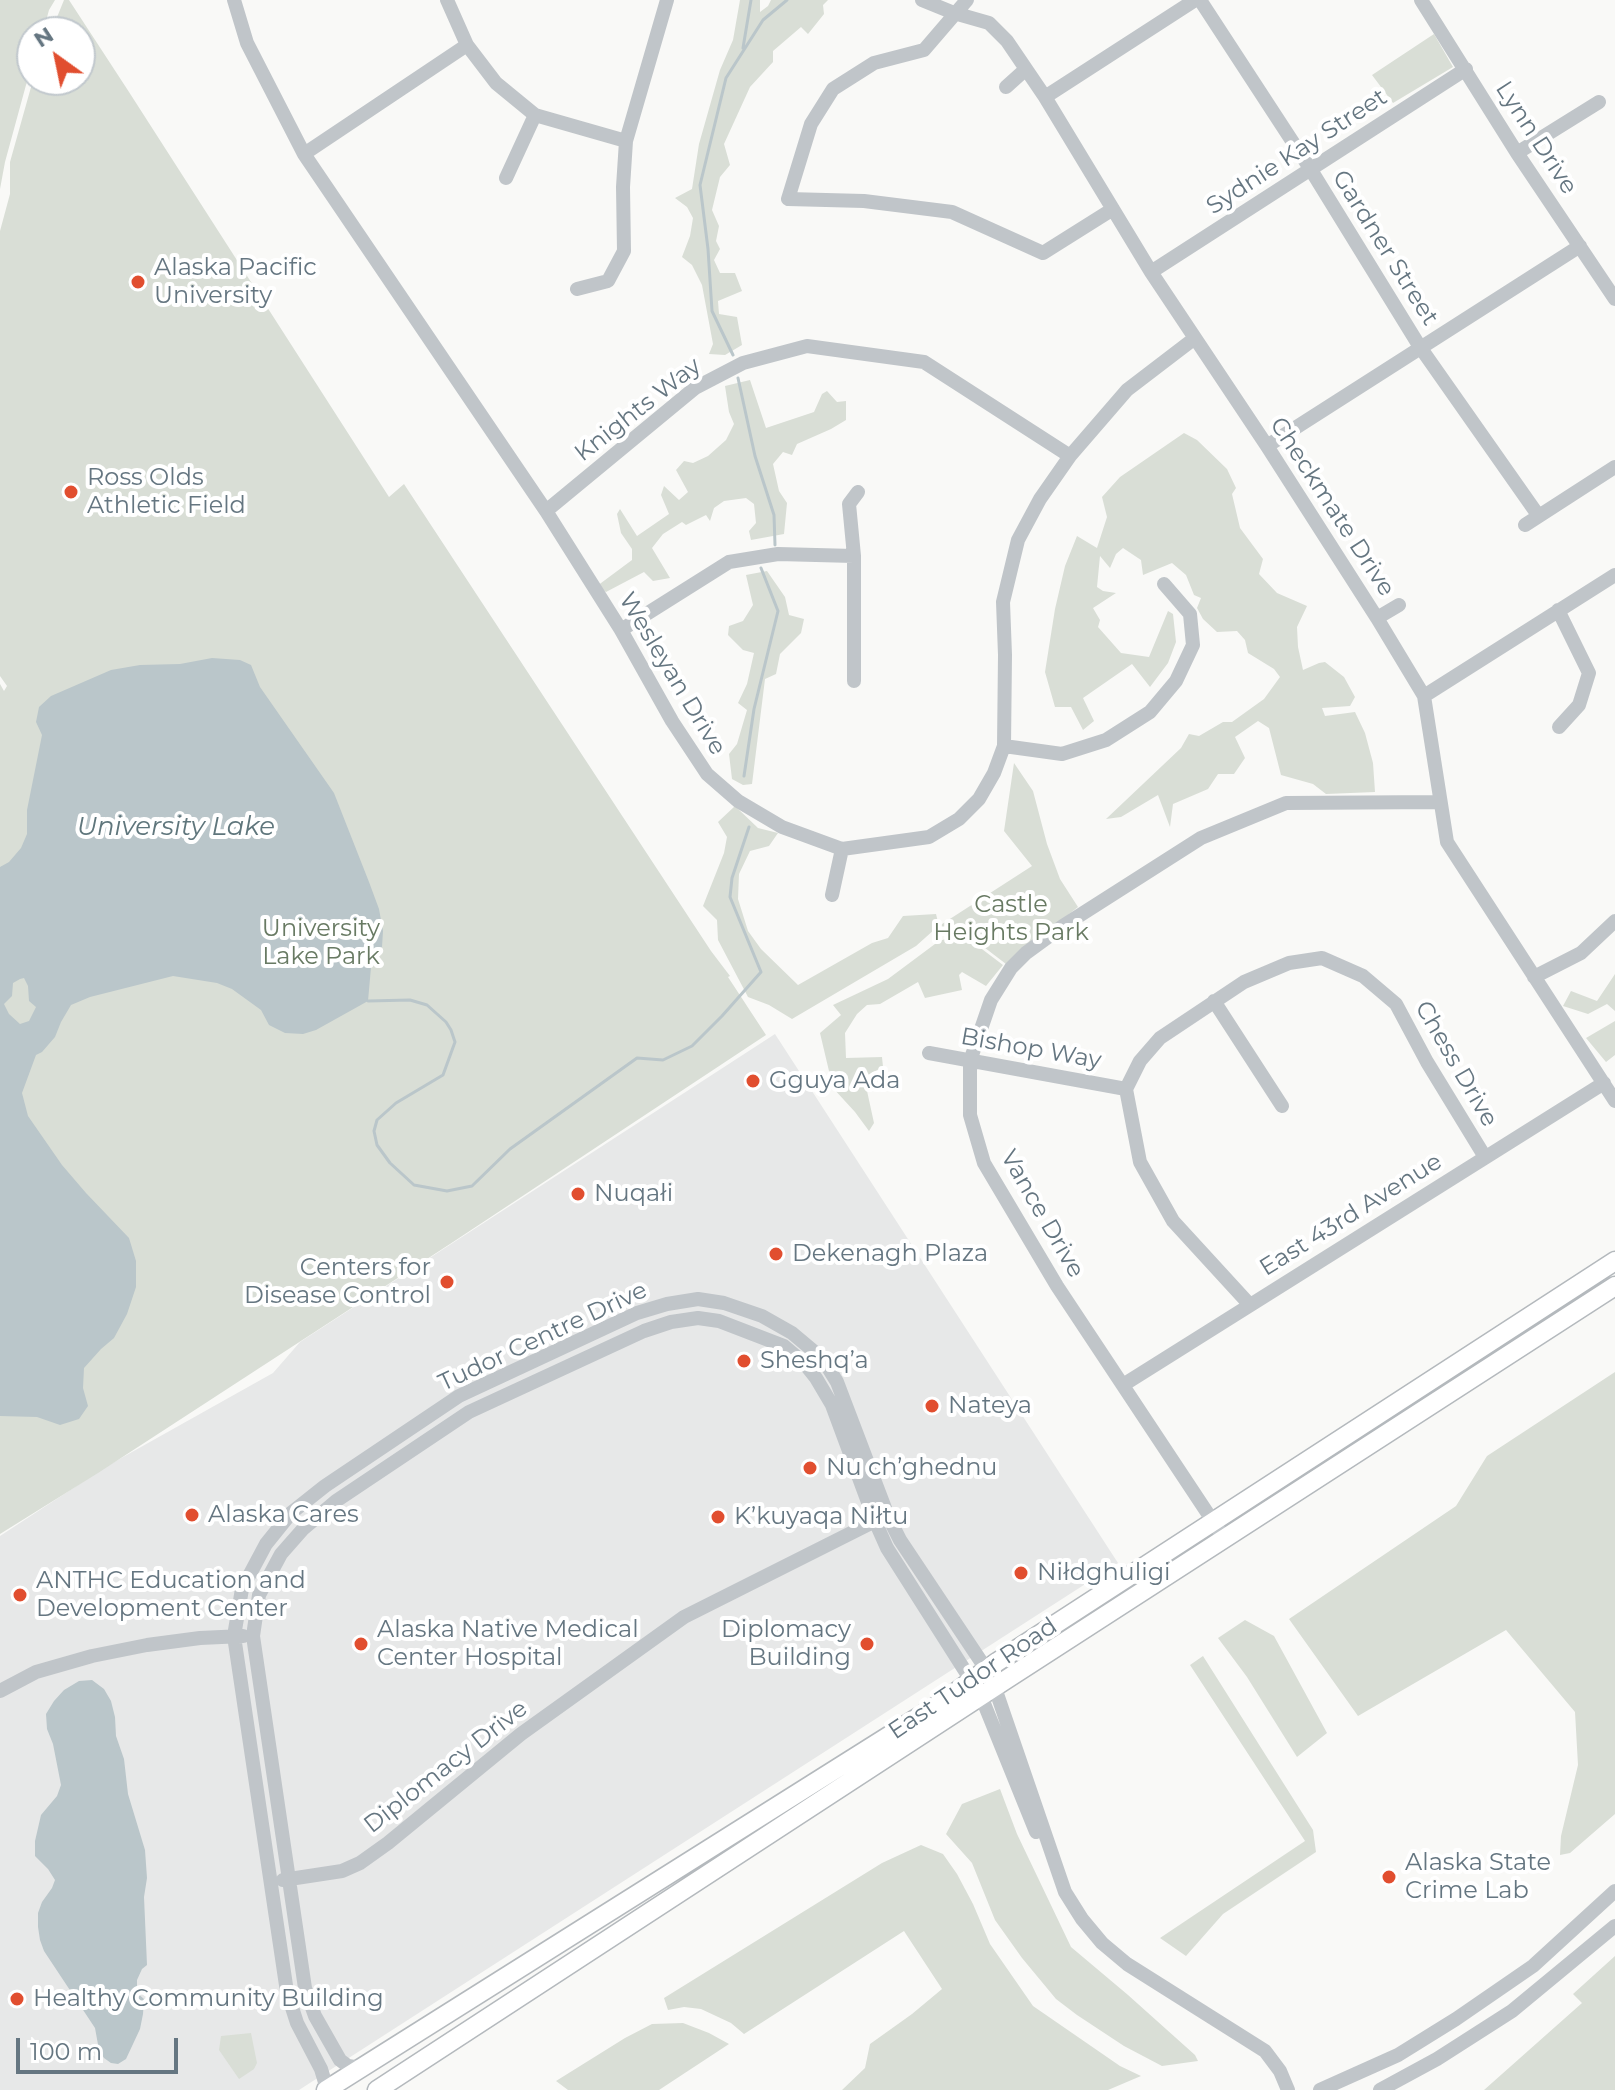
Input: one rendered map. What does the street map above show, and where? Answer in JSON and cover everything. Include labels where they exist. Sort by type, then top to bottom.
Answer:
[{"type":"main road","name":"East Tudor Road","points":[[377,2090],[983,1683],[1213,1522],[1615,1261]]},
{"type":"main road","name":"East Tudor Road","points":[[326,2089],[941,1703],[983,1683],[1224,1538],[1615,1286]]},
{"type":"street","name":"Wesleyan Drive","points":[[234,0],[247,43],[304,154],[546,511],[707,774],[738,801],[782,827],[842,849],[929,837],[959,819],[979,799],[994,773],[1004,746],[1003,602],[1018,540],[1040,499],[1070,456],[1127,390],[1195,338]]},
{"type":"street","points":[[447,0],[467,45],[496,83],[535,115],[626,141]]},
{"type":"street","points":[[577,289],[608,281],[624,251],[626,141],[667,0]]},
{"type":"street","name":"Checkmate Drive","points":[[922,0],[989,23],[1007,41],[1045,97],[1151,272],[1377,618],[1424,696],[1447,842],[1615,1101]]},
{"type":"street","points":[[967,0],[924,50],[874,63],[833,89],[811,124],[788,199],[864,201],[952,212],[1043,253],[1113,209]]},
{"type":"street","points":[[1045,97],[1198,0]]},
{"type":"street","name":"Gardner Street","points":[[1198,0],[1311,170],[1420,347],[1538,515]]},
{"type":"street","name":"Lynn Drive","points":[[1421,0],[1517,153],[1615,299]]},
{"type":"street","points":[[304,154],[467,45]]},
{"type":"street","points":[[1006,87],[1026,69]]},
{"type":"street","name":"Sydnie Kay Street","points":[[1151,272],[1466,69]]},
{"type":"street","points":[[1517,153],[1599,102]]},
{"type":"street","points":[[506,178],[535,115]]},
{"type":"street","points":[[1267,446],[1580,246]]},
{"type":"street","name":"Knights Way","points":[[546,511],[695,388],[743,363],[807,346],[924,362],[1070,456]]},
{"type":"street","points":[[1525,525],[1615,467]]},
{"type":"street","points":[[854,681],[854,556],[849,504],[858,492]]},
{"type":"street","points":[[621,630],[729,562],[778,554],[854,556]]},
{"type":"street","points":[[1424,696],[1615,575]]},
{"type":"street","points":[[1004,746],[1062,754],[1106,740],[1150,712],[1176,681],[1193,645],[1190,614],[1164,584]]},
{"type":"street","points":[[1377,618],[1399,605]]},
{"type":"street","points":[[1558,610],[1589,673],[1579,705],[1559,727]]},
{"type":"street","name":"Vance Drive","points":[[1224,1538],[1057,1286],[984,1163],[970,1115],[970,1061],[991,1000],[1011,968],[1026,953],[1201,838],[1286,803],[1440,802]]},
{"type":"street","points":[[832,895],[842,849]]},
{"type":"street","points":[[1534,977],[1581,953],[1615,921]]},
{"type":"street","name":"Chess Drive","points":[[1126,1089],[1140,1061],[1160,1038],[1214,1001],[1244,982],[1289,963],[1322,958],[1363,976],[1396,1004],[1485,1157]]},
{"type":"street","points":[[1214,1001],[1282,1106]]},
{"type":"street","name":"Bishop Way","points":[[929,1053],[1126,1089]]},
{"type":"street","name":"East 43rd Avenue","points":[[1123,1385],[1604,1083]]},
{"type":"street","points":[[1126,1089],[1140,1162],[1173,1221],[1250,1305]]},
{"type":"street","name":"Tudor Centre Drive","points":[[326,2089],[321,2069],[297,2023],[287,1992],[234,1636],[242,1589],[252,1566],[291,1513],[325,1486],[459,1396],[637,1313],[698,1299],[762,1316],[792,1333],[829,1369],[837,1382],[882,1518],[887,1548],[983,1683],[1045,1855],[1055,1867],[1065,1892],[1082,1919],[1102,1943],[1127,1964],[1265,2051],[1280,2071],[1288,2090]]},
{"type":"street","name":"Tudor Centre Drive","points":[[361,2068],[348,2066],[340,2060],[315,2016],[305,1988],[253,1636],[259,1595],[275,1564],[303,1529],[336,1501],[469,1412],[644,1331],[671,1322],[698,1318],[719,1321],[784,1346],[804,1363],[832,1405],[882,1518]]},
{"type":"street","name":"Diplomacy Drive","points":[[270,1882],[342,1871],[360,1863],[532,1726],[684,1617],[882,1518]]},
{"type":"street","points":[[0,1691],[36,1672],[92,1656],[200,1638],[253,1636]]},
{"type":"street","points":[[1320,2090],[1398,2055],[1456,2019],[1533,1966],[1615,1891]]},
{"type":"street","points":[[1380,2090],[1437,2059],[1512,2011],[1615,1926]]},
{"type":"street","points":[[1437,2059],[1513,1998],[1516,1977]]},
{"type":"shaded area","points":[[775,1034],[1118,1563],[299,2090],[0,2090],[0,1536],[107,1466],[273,1373],[300,1342]]},
{"type":"green space","points":[[0,0],[55,0],[47,16],[16,16],[16,96],[23,96],[0,189]]},
{"type":"green space","name":"University Lake Park","points":[[64,0],[69,0],[79,16],[58,16]]},
{"type":"green space","points":[[740,0],[760,0],[760,12],[771,0],[828,0],[823,5],[824,14],[808,34],[801,27],[773,51],[773,62],[750,87],[724,144],[730,165],[720,177],[712,210],[719,226],[716,241],[720,249],[714,260],[720,273],[735,273],[742,291],[718,301],[719,314],[737,317],[742,345],[725,355],[709,354],[713,344],[702,285],[692,265],[682,257],[693,218],[687,207],[675,198],[692,189],[699,144],[720,70],[733,40]]},
{"type":"green space","points":[[1434,34],[1453,67],[1393,103],[1372,75]]},
{"type":"green space","name":"University Lake Park","points":[[96,41],[389,497],[404,484],[766,1035],[450,1244],[0,1534],[0,684],[4,691],[7,686],[0,676],[0,231],[10,194],[10,162],[29,96],[96,96]]},
{"type":"green space","points":[[750,380],[766,428],[814,412],[822,394],[827,391],[837,402],[846,401],[846,420],[797,444],[792,455],[783,452],[773,464],[779,491],[787,503],[784,534],[751,540],[749,531],[756,523],[754,504],[746,498],[724,501],[714,508],[710,521],[706,515],[686,525],[682,522],[663,534],[652,548],[670,578],[653,581],[644,572],[606,592],[597,586],[632,560],[632,549],[621,533],[617,514],[620,509],[637,536],[669,514],[661,495],[664,486],[679,500],[688,492],[676,470],[684,461],[693,463],[708,456],[726,440],[734,424],[725,386]]},
{"type":"green space","points":[[1184,433],[1197,440],[1227,469],[1236,488],[1232,494],[1240,528],[1263,559],[1259,574],[1277,593],[1307,606],[1297,627],[1303,670],[1325,662],[1344,677],[1355,697],[1350,706],[1322,708],[1325,716],[1355,712],[1365,733],[1373,763],[1375,792],[1326,794],[1313,784],[1281,775],[1269,728],[1258,721],[1235,737],[1245,758],[1234,774],[1218,774],[1208,789],[1173,804],[1170,827],[1158,795],[1121,817],[1106,819],[1181,748],[1189,734],[1199,736],[1223,722],[1232,722],[1264,699],[1280,677],[1274,669],[1248,653],[1245,640],[1237,631],[1217,632],[1203,619],[1197,608],[1201,598],[1194,595],[1186,575],[1172,563],[1143,575],[1141,560],[1123,548],[1116,554],[1110,568],[1100,556],[1097,587],[1116,593],[1093,608],[1100,620],[1098,627],[1121,653],[1149,657],[1168,611],[1173,614],[1176,642],[1168,663],[1150,687],[1132,664],[1083,698],[1094,721],[1083,730],[1071,707],[1055,707],[1045,672],[1065,566],[1077,536],[1097,548],[1107,517],[1102,497],[1120,477]]},
{"type":"green space","points":[[767,571],[785,597],[789,615],[804,619],[801,633],[780,654],[776,674],[765,679],[752,784],[743,785],[732,779],[729,754],[737,744],[747,710],[738,703],[747,684],[754,653],[743,650],[728,635],[729,626],[743,621],[753,605],[746,575]]},
{"type":"green space","name":"Castle Heights Park","points":[[1014,763],[1033,791],[1060,879],[1078,907],[1006,964],[976,941],[970,940],[1003,965],[986,986],[962,972],[959,975],[962,990],[925,998],[918,982],[880,1004],[867,1005],[857,1014],[845,1033],[846,1058],[882,1057],[883,1067],[864,1077],[874,1123],[869,1131],[833,1088],[820,1033],[841,1015],[833,1005],[888,979],[939,941],[956,936],[935,929],[916,946],[792,1019],[748,997],[718,940],[717,920],[703,906],[724,853],[727,837],[718,822],[735,806],[758,828],[778,833],[769,846],[750,851],[739,874],[738,899],[748,931],[761,949],[798,985],[872,943],[888,938],[903,916],[936,914],[939,926],[1032,866],[1004,831]]},
{"type":"green space","points":[[1615,974],[1615,1011],[1607,1004],[1588,1014],[1563,1006],[1571,991],[1597,1001]]},
{"type":"green space","points":[[1615,1021],[1615,1055],[1606,1062],[1586,1038]]},
{"type":"green space","points":[[1615,1372],[1615,1814],[1570,1853],[1560,1855],[1561,1836],[1578,1765],[1575,1712],[1506,1630],[1358,1716],[1289,1619],[1456,1506],[1487,1456]]},
{"type":"green space","points":[[1245,1620],[1274,1636],[1327,1733],[1297,1757],[1247,1677],[1218,1638]]},
{"type":"green space","points":[[1203,1656],[1313,1830],[1316,1852],[1223,1914],[1186,1956],[1160,1938],[1305,1841],[1190,1665]]},
{"type":"green space","points":[[1000,1789],[1017,1834],[1071,1947],[1195,2055],[1198,2061],[1162,2066],[1124,2046],[1056,1999],[1022,1958],[995,1920],[972,1863],[946,1834],[962,1804]]},
{"type":"green space","points":[[921,1845],[943,1854],[957,1874],[990,1944],[1033,2006],[1120,2066],[1141,2076],[1108,2090],[842,2090],[865,2068],[870,2044],[942,1989],[904,1931],[744,2034],[731,2023],[701,2009],[684,2007],[668,2010],[664,1998],[882,1863]]},
{"type":"green space","points":[[1615,1956],[1615,2090],[1484,2090],[1582,2003],[1573,1994]]},
{"type":"green space","points":[[683,2023],[729,2044],[659,2090],[568,2090],[556,2081],[652,2024]]},
{"type":"green space","points":[[251,2033],[257,2063],[254,2069],[239,2079],[219,2050],[221,2036]]},
{"type":"water","name":"University Lake","points":[[212,658],[240,660],[251,665],[260,687],[334,793],[379,909],[382,947],[372,956],[368,1001],[303,1034],[285,1033],[269,1025],[261,1010],[232,989],[217,983],[173,976],[90,997],[71,1005],[55,1037],[36,1055],[22,1093],[28,1116],[62,1165],[129,1238],[136,1261],[136,1287],[127,1314],[114,1338],[84,1368],[83,1388],[88,1406],[79,1419],[60,1425],[37,1417],[0,1416],[0,867],[21,848],[27,834],[27,810],[42,735],[36,722],[39,707],[51,696],[111,670],[140,665],[180,664]],"holes":[[[24,978],[29,1001],[36,1007],[29,1021],[20,1024],[4,1004],[12,996],[13,983]]]},
{"type":"water","points":[[92,1680],[104,1689],[111,1701],[128,1794],[145,1850],[147,1878],[144,1897],[147,1965],[137,1980],[137,1993],[144,1999],[143,2014],[140,2029],[126,2059],[118,2064],[104,2058],[99,2050],[95,2028],[44,1951],[38,1927],[38,1913],[55,1880],[35,1856],[35,1841],[41,1815],[57,1796],[61,1785],[46,1714],[64,1690],[79,1681]]},
{"type":"waterway","points":[[743,48],[751,0]]},
{"type":"waterway","points":[[733,355],[712,311],[700,185],[726,78],[763,20],[787,0]]},
{"type":"waterway","points":[[738,378],[755,456],[774,515],[775,545]]},
{"type":"waterway","points":[[744,776],[754,709],[778,611],[761,568]]},
{"type":"waterway","points":[[368,1001],[410,1000],[427,1005],[446,1022],[455,1042],[443,1075],[396,1103],[377,1120],[374,1131],[377,1145],[390,1163],[414,1185],[447,1191],[472,1186],[510,1149],[637,1058],[663,1060],[692,1046],[761,972],[730,897],[732,878],[749,827]]},
{"type":"place","name":"Alaska Pacific University","points":[[138,282]]},
{"type":"place","name":"Ross Olds Athletic Field","points":[[71,492]]},
{"type":"place","name":"Gguya Ada","points":[[753,1081]]},
{"type":"place","name":"Nuqałi","points":[[578,1194]]},
{"type":"place","name":"Dekenagh Plaza","points":[[776,1254]]},
{"type":"place","name":"Centers for Disease Control","points":[[447,1282]]},
{"type":"place","name":"Sheshq’a","points":[[744,1361]]},
{"type":"place","name":"Nateya","points":[[932,1406]]},
{"type":"place","name":"Nu ch’ghednu","points":[[810,1468]]},
{"type":"place","name":"Alaska Cares","points":[[192,1515]]},
{"type":"place","name":"K’kuyaqa Niłtu","points":[[718,1517]]},
{"type":"place","name":"Niłdghuligi","points":[[1021,1573]]},
{"type":"place","name":"ANTHC Education and Development Center","points":[[20,1595]]},
{"type":"place","name":"Alaska Native Medical Center Hospital","points":[[361,1644]]},
{"type":"place","name":"Diplomacy Building","points":[[867,1644]]},
{"type":"place","name":"Alaska State Crime Lab","points":[[1389,1877]]},
{"type":"place","name":"Healthy Community Building","points":[[17,1999]]}]
